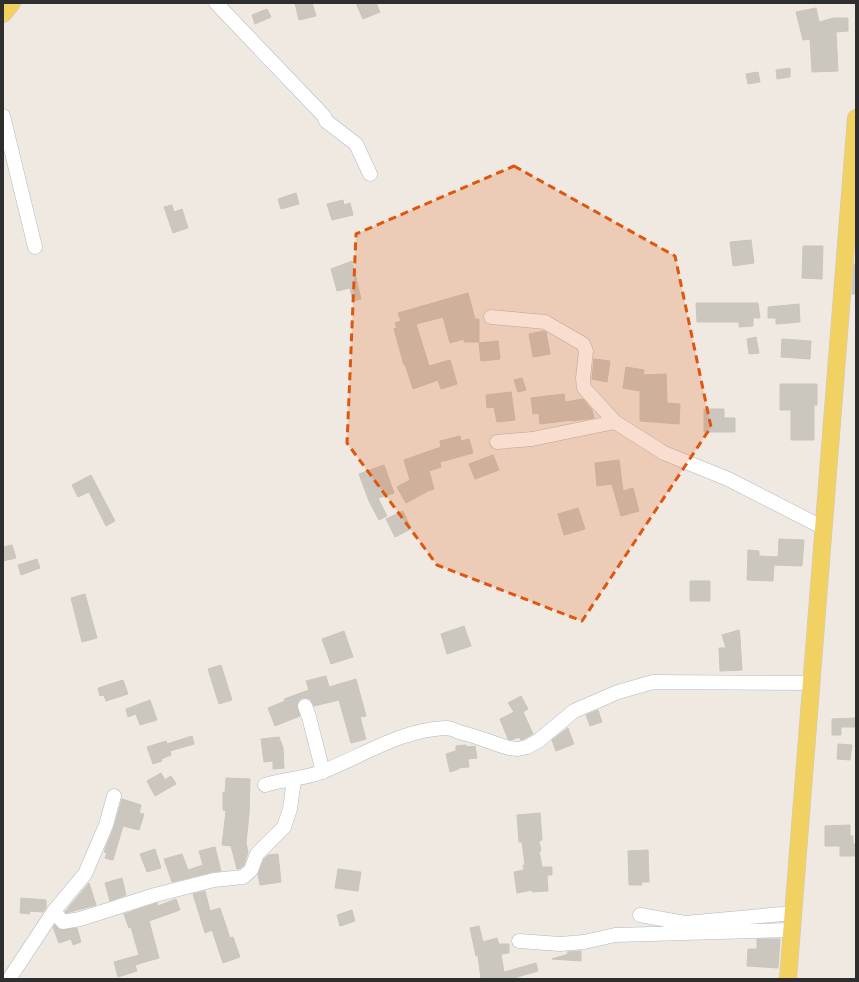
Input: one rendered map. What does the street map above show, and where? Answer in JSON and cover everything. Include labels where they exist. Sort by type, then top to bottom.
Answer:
[{"type":"main road","points":[[3,14],[12,3]]},
{"type":"main road","points":[[788,979],[856,118]]},
{"type":"street","points":[[216,3],[324,116],[326,121],[356,144],[370,174]]},
{"type":"street","points":[[3,116],[35,246]]},
{"type":"street","points":[[490,317],[544,322],[582,344],[586,351],[583,378],[584,388],[615,422],[664,453],[728,478],[824,528]]},
{"type":"street","points":[[497,442],[532,439],[615,422]]},
{"type":"street","points":[[265,785],[278,781],[294,780],[323,772],[404,735],[446,728],[509,748],[518,749],[527,747],[538,741],[574,711],[618,692],[654,682],[812,683]]},
{"type":"street","points":[[305,706],[323,772]]},
{"type":"street","points":[[54,911],[63,922],[80,919],[154,895],[214,880],[243,877],[251,870],[257,854],[284,828],[290,809],[294,780]]},
{"type":"street","points":[[9,979],[54,911],[85,874],[106,825],[114,796]]},
{"type":"street","points":[[640,915],[685,923],[793,913]]},
{"type":"street","points":[[519,941],[560,944],[584,942],[615,935],[792,930]]},
{"type":"highlighted area","points":[[514,166],[675,256],[711,427],[582,621],[437,565],[347,443],[356,234]]},
{"type":"building","points":[[295,3],[312,3],[316,16],[299,20]]},
{"type":"building","points":[[356,3],[376,3],[380,12],[363,19]]},
{"type":"building","points":[[816,8],[819,22],[834,18],[848,18],[848,31],[836,32],[838,71],[812,72],[810,39],[803,40],[796,12]]},
{"type":"building","points":[[267,9],[271,17],[255,24],[252,15]]},
{"type":"building","points":[[790,68],[790,77],[777,79],[776,70]]},
{"type":"building","points":[[758,72],[760,82],[748,84],[746,74]]},
{"type":"building","points":[[296,193],[299,204],[281,209],[278,199]]},
{"type":"building","points":[[343,200],[344,205],[350,203],[353,215],[332,220],[327,204]]},
{"type":"building","points":[[172,205],[174,212],[182,209],[188,228],[173,233],[164,207]]},
{"type":"building","points":[[751,240],[754,263],[733,266],[730,242]]},
{"type":"building","points":[[803,246],[823,246],[822,279],[802,278]]},
{"type":"building","points":[[352,261],[361,299],[353,301],[350,288],[337,291],[331,269]]},
{"type":"building","points":[[854,264],[856,264],[856,294],[852,294]]},
{"type":"building","points":[[468,293],[475,319],[479,319],[479,342],[464,342],[464,339],[450,343],[443,317],[416,324],[429,366],[450,360],[457,384],[441,389],[438,380],[413,389],[405,364],[404,365],[394,329],[397,328],[395,323],[401,321],[398,313]]},
{"type":"building","points":[[696,303],[758,303],[760,318],[753,318],[753,326],[739,327],[739,322],[697,322]]},
{"type":"building","points":[[799,304],[800,322],[776,324],[776,318],[768,318],[768,307]]},
{"type":"building","points":[[544,331],[546,332],[550,354],[533,357],[529,334]]},
{"type":"building","points":[[756,337],[759,353],[749,354],[747,339]]},
{"type":"building","points":[[782,339],[811,341],[810,359],[781,357]]},
{"type":"building","points":[[498,341],[500,359],[481,361],[479,343]]},
{"type":"building","points":[[594,359],[610,361],[607,382],[592,379]]},
{"type":"building","points":[[626,367],[644,370],[643,375],[666,374],[667,403],[680,404],[679,424],[640,421],[640,391],[623,388]]},
{"type":"building","points":[[522,378],[526,390],[518,392],[514,380]]},
{"type":"building","points":[[780,384],[817,384],[817,405],[814,405],[814,440],[791,440],[791,410],[780,410]]},
{"type":"building","points":[[511,392],[515,420],[497,422],[494,407],[487,408],[486,395]]},
{"type":"building","points":[[564,394],[565,402],[583,399],[592,410],[594,418],[540,424],[539,413],[533,414],[531,398]]},
{"type":"building","points":[[704,409],[724,409],[724,418],[735,418],[735,432],[704,432]]},
{"type":"building","points":[[460,436],[461,441],[469,439],[473,453],[440,462],[441,467],[429,471],[434,489],[406,503],[397,487],[410,480],[404,460],[441,447],[440,441]]},
{"type":"building","points":[[493,455],[499,470],[475,479],[469,464]]},
{"type":"building","points":[[619,460],[623,491],[633,488],[639,511],[621,516],[612,484],[597,486],[595,463]]},
{"type":"building","points":[[384,465],[394,493],[378,498],[387,516],[379,520],[369,501],[359,474]]},
{"type":"building","points":[[91,475],[115,521],[106,526],[89,492],[78,497],[72,485]]},
{"type":"building","points":[[578,508],[585,529],[564,535],[558,514]]},
{"type":"building","points":[[403,511],[411,529],[395,537],[386,519]]},
{"type":"building","points":[[779,539],[804,540],[802,566],[774,565],[773,581],[747,580],[748,550],[759,551],[759,556],[778,557]]},
{"type":"building","points":[[12,545],[16,558],[3,561],[3,547]]},
{"type":"building","points":[[37,559],[40,568],[21,575],[18,565]]},
{"type":"building","points":[[690,581],[710,581],[710,601],[690,601]]},
{"type":"building","points":[[85,594],[97,638],[82,642],[71,598]]},
{"type":"building","points":[[464,626],[471,646],[447,654],[441,634]]},
{"type":"building","points":[[739,630],[742,670],[720,671],[719,648],[726,648],[722,635]]},
{"type":"building","points":[[344,631],[353,657],[331,664],[322,639]]},
{"type":"building","points":[[221,665],[232,700],[219,704],[208,669]]},
{"type":"building","points":[[326,676],[329,687],[356,679],[366,716],[360,717],[366,739],[351,743],[339,700],[314,706],[310,699],[302,698],[298,701],[297,705],[300,716],[275,726],[268,708],[285,701],[284,699],[309,690],[306,681]]},
{"type":"building","points":[[123,680],[128,694],[106,701],[104,695],[100,696],[98,688]]},
{"type":"building","points":[[521,696],[528,709],[523,712],[533,734],[521,740],[519,737],[511,740],[508,739],[500,719],[514,712],[508,703]]},
{"type":"building","points":[[150,700],[157,720],[140,725],[136,714],[128,717],[126,709]]},
{"type":"building","points":[[598,710],[602,722],[590,726],[586,715]]},
{"type":"building","points":[[856,718],[856,727],[841,727],[841,735],[832,735],[832,719]]},
{"type":"building","points":[[568,728],[574,744],[556,751],[552,740]]},
{"type":"building","points":[[192,736],[194,744],[170,751],[171,755],[161,759],[162,761],[153,764],[147,747],[166,741],[167,744]]},
{"type":"building","points":[[279,737],[283,748],[284,768],[273,769],[273,761],[264,762],[261,739]]},
{"type":"building","points":[[838,744],[852,745],[850,760],[837,759]]},
{"type":"building","points":[[466,745],[466,747],[475,746],[477,758],[468,759],[469,767],[458,768],[459,769],[450,772],[446,754],[456,751],[456,746]]},
{"type":"building","points":[[161,773],[165,780],[171,776],[176,784],[155,796],[147,781]]},
{"type":"building","points":[[226,778],[250,779],[246,843],[248,852],[244,865],[239,869],[237,869],[231,846],[222,845],[226,811],[223,810],[223,792],[225,793]]},
{"type":"building","points":[[122,799],[141,805],[139,813],[144,814],[139,830],[123,826],[113,860],[105,858],[107,853],[104,852],[114,827]]},
{"type":"building","points":[[540,813],[542,840],[539,841],[541,851],[539,851],[542,867],[552,867],[552,875],[547,875],[548,891],[532,892],[532,890],[517,893],[514,872],[524,870],[523,865],[525,865],[522,842],[519,842],[517,815]]},
{"type":"building","points":[[850,825],[850,836],[853,836],[853,844],[856,844],[856,856],[840,856],[840,846],[825,846],[825,826]]},
{"type":"building","points":[[215,847],[221,871],[172,882],[164,859],[182,854],[188,870],[203,865],[199,851]]},
{"type":"building","points":[[155,849],[161,868],[147,872],[140,854]]},
{"type":"building","points":[[648,850],[649,882],[641,882],[642,885],[629,885],[628,851]]},
{"type":"building","points":[[278,854],[281,882],[260,885],[258,874],[264,859],[268,855]]},
{"type":"building","points":[[338,869],[361,872],[358,891],[335,888]]},
{"type":"building","points":[[122,878],[126,895],[110,901],[105,883]]},
{"type":"building","points":[[89,883],[96,905],[66,913],[65,911],[68,910],[68,908]]},
{"type":"building","points":[[205,891],[210,911],[220,908],[230,938],[233,937],[240,957],[223,963],[212,930],[205,933],[193,894]]},
{"type":"building","points":[[21,898],[46,900],[46,908],[43,912],[30,911],[29,914],[20,913]]},
{"type":"building","points":[[176,899],[180,910],[149,921],[159,958],[135,965],[137,971],[118,977],[114,962],[139,955],[131,927],[129,928],[124,914],[157,903],[158,906]]},
{"type":"building","points":[[352,910],[355,921],[340,926],[337,915]]},
{"type":"building","points":[[55,925],[60,930],[77,928],[81,942],[73,945],[71,939],[59,943],[53,927]]},
{"type":"building","points":[[479,926],[483,942],[497,938],[499,944],[509,944],[509,953],[501,954],[504,972],[536,963],[538,971],[517,977],[518,979],[481,979],[478,955],[476,956],[470,928]]},
{"type":"building","points":[[757,939],[780,939],[778,968],[747,966],[748,949],[757,949]]},
{"type":"building","points":[[581,951],[581,961],[552,959],[568,954],[567,952]]}]
